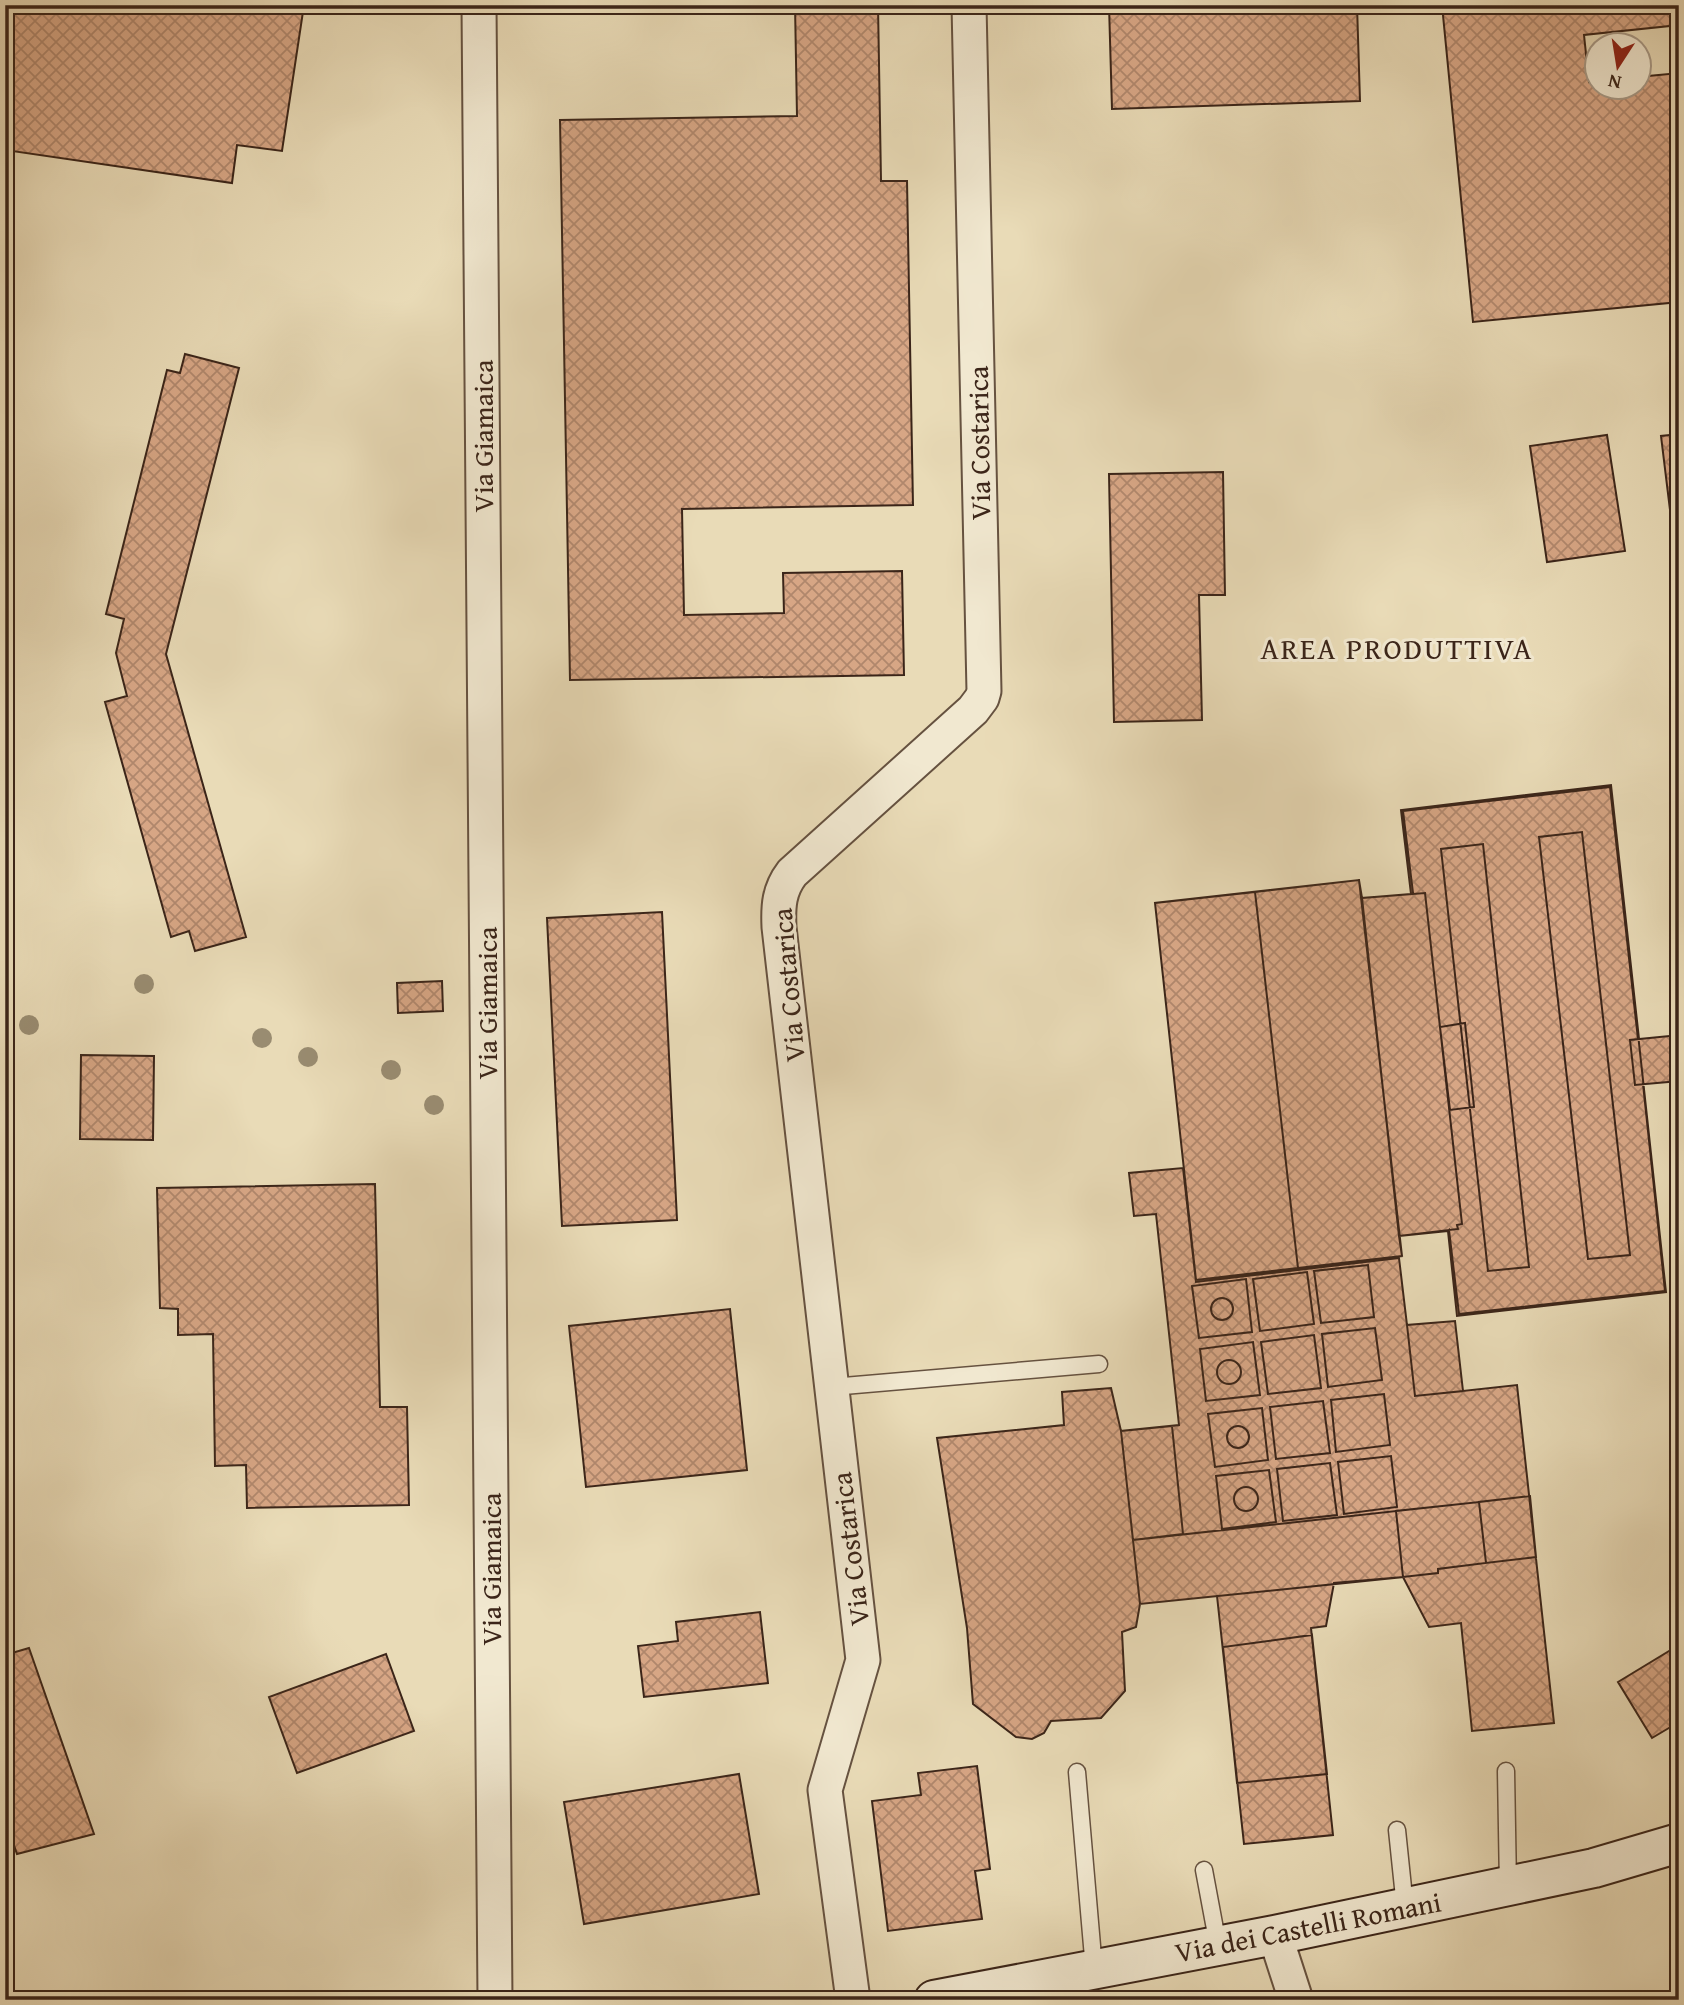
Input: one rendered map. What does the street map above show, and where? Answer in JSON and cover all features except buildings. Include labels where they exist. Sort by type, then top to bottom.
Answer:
[{"type":"main road","name":"Via dei Castelli Romani","points":[[934,2000],[1275,1935],[1594,1868],[1679,1843]]},
{"type":"street","name":"Via Giamaica","points":[[480,5],[495,2000]]},
{"type":"street","name":"Via Costarica","points":[[853,2000],[825,1790],[863,1660],[782,954],[779,905],[781,892],[792,873],[973,710],[984,691],[969,5]]},
{"type":"street","points":[[1275,1935],[1296,2000]]},
{"type":"lane","points":[[832,1387],[1099,1364]]},
{"type":"lane","points":[[1506,1771],[1508,1886]]},
{"type":"lane","points":[[1077,1772],[1094,1969]]},
{"type":"lane","points":[[1397,1830],[1405,1907]]},
{"type":"lane","points":[[1204,1870],[1218,1945]]},
{"type":"district","name":"AREA PRODUTTIVA","points":[[1397,649]]}]
